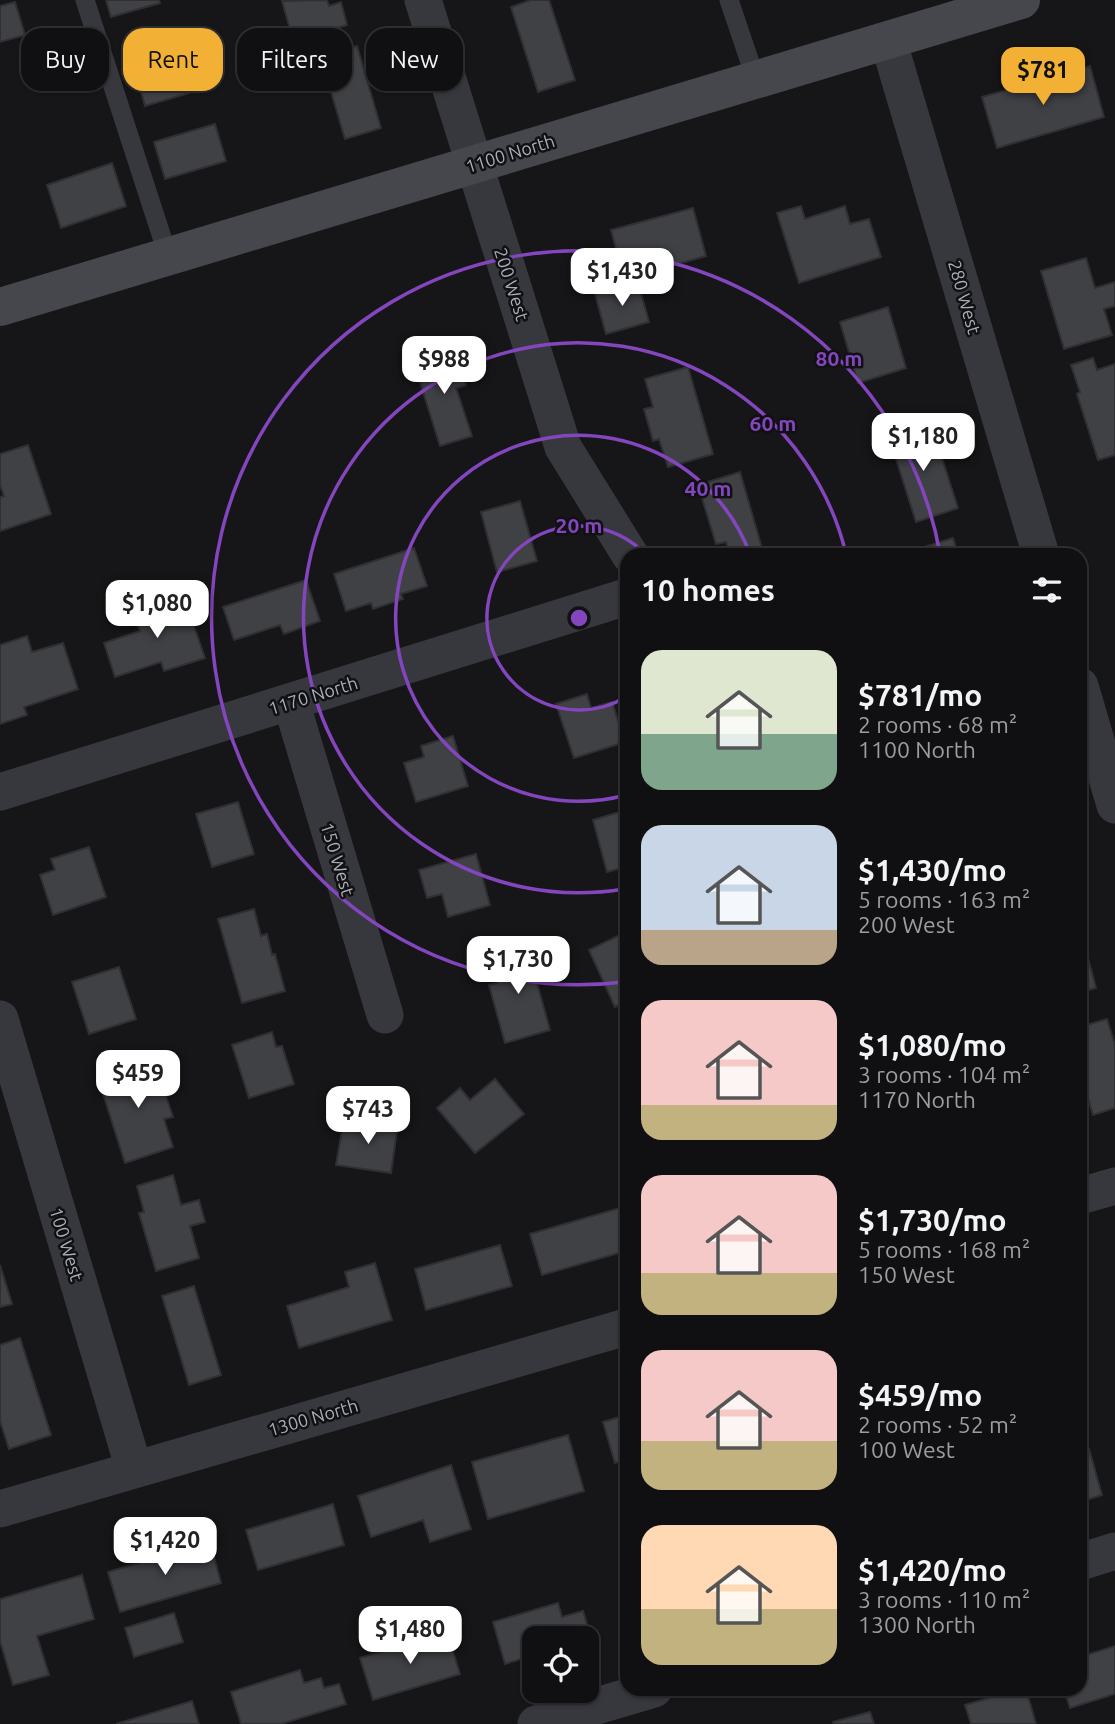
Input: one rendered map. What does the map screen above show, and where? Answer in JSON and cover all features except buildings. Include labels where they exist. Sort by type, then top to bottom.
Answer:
[{"type":"main road","name":"1100 North","points":[[0,307],[888,40],[1001,3]]},
{"type":"street","name":"200 West","points":[[423,0],[564,447],[626,548]]},
{"type":"street","name":"280 West","points":[[888,40],[1039,548]]},
{"type":"street","name":"1170 North","points":[[0,792],[620,599]]},
{"type":"street","name":"150 West","points":[[291,702],[385,1016]]},
{"type":"street","points":[[1087,710],[1115,805]]},
{"type":"street","name":"100 West","points":[[0,1019],[134,1469]]},
{"type":"street","points":[[1087,1194],[1115,1186]]},
{"type":"street","name":"1300 North","points":[[0,1509],[620,1329]]},
{"type":"street","points":[[1087,1560],[1115,1551]]},
{"type":"street","points":[[536,1724],[630,1696]]},
{"type":"lane","points":[[85,0],[168,256]]},
{"type":"lane","points":[[729,0],[756,80]]}]
